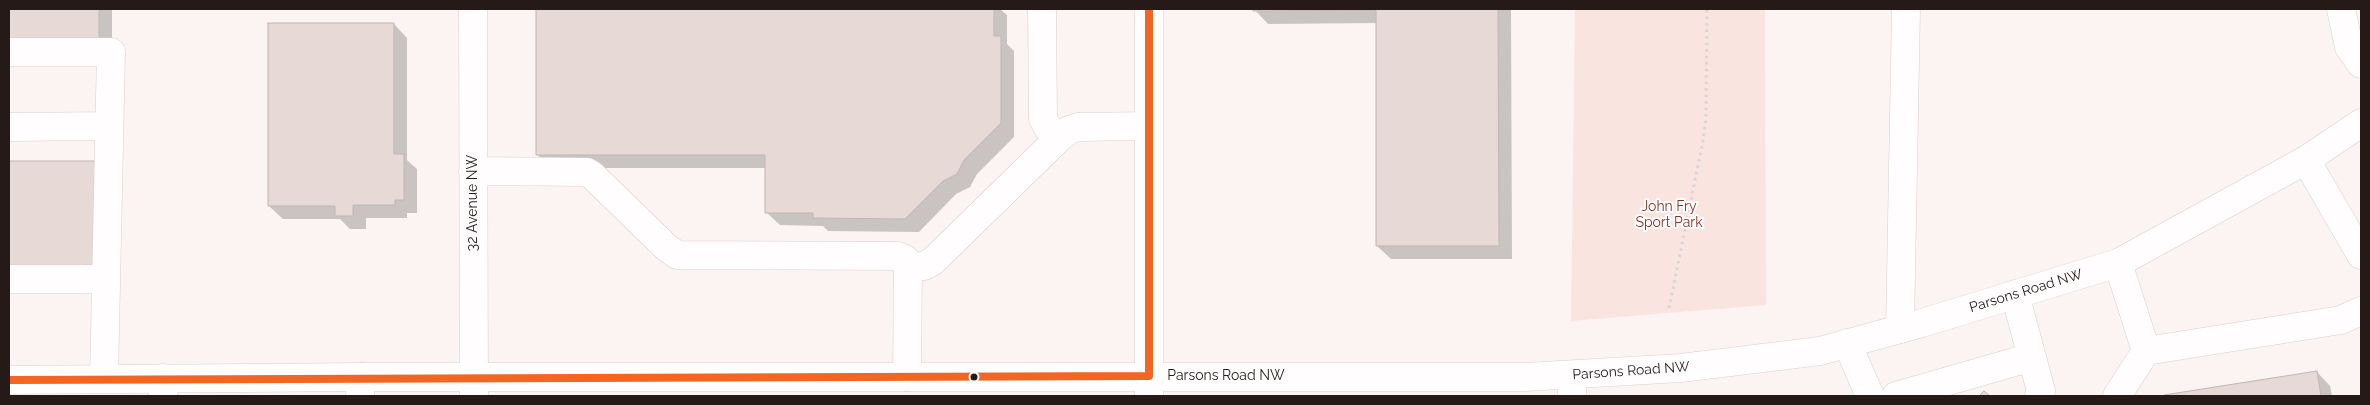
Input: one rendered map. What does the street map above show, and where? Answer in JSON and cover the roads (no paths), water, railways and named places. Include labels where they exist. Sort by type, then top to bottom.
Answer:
[{"type":"main road","name":"32 Avenue NW","points":[[473,9],[474,387]]},
{"type":"main road","points":[[1042,9],[1043,119],[1048,128],[1058,138]]},
{"type":"main road","points":[[1149,9],[1149,386]]},
{"type":"main road","points":[[1900,329],[1906,9]]},
{"type":"main road","points":[[2341,9],[2349,47],[2361,64]]},
{"type":"main road","points":[[9,52],[111,52],[104,379]]},
{"type":"main road","name":"Parsons Road NW","points":[[9,380],[41,388],[104,379],[163,387],[474,387],[907,377],[1149,386],[1524,377],[1572,386],[1681,368],[1749,361],[1847,344],[2118,263],[2306,160],[2361,123]]},
{"type":"main road","points":[[9,127],[109,126]]},
{"type":"main road","points":[[908,267],[924,266],[933,261],[1058,138],[1078,127],[1149,126]]},
{"type":"main road","points":[[2306,160],[2361,255]]},
{"type":"main road","points":[[473,171],[587,172],[592,174],[677,256],[891,255],[905,259],[908,267],[907,377]]},
{"type":"main road","points":[[2118,263],[2146,351]]},
{"type":"main road","points":[[9,279],[106,279]]},
{"type":"main road","points":[[2015,294],[2041,391],[2039,396]]},
{"type":"main road","points":[[2117,396],[2146,351],[2340,320],[2361,311]]},
{"type":"main road","points":[[1847,344],[1870,396]]},
{"type":"main road","points":[[1896,396],[2032,357]]},
{"type":"park label","name":"John Fry Sport Park","points":[[1669,216]]}]
